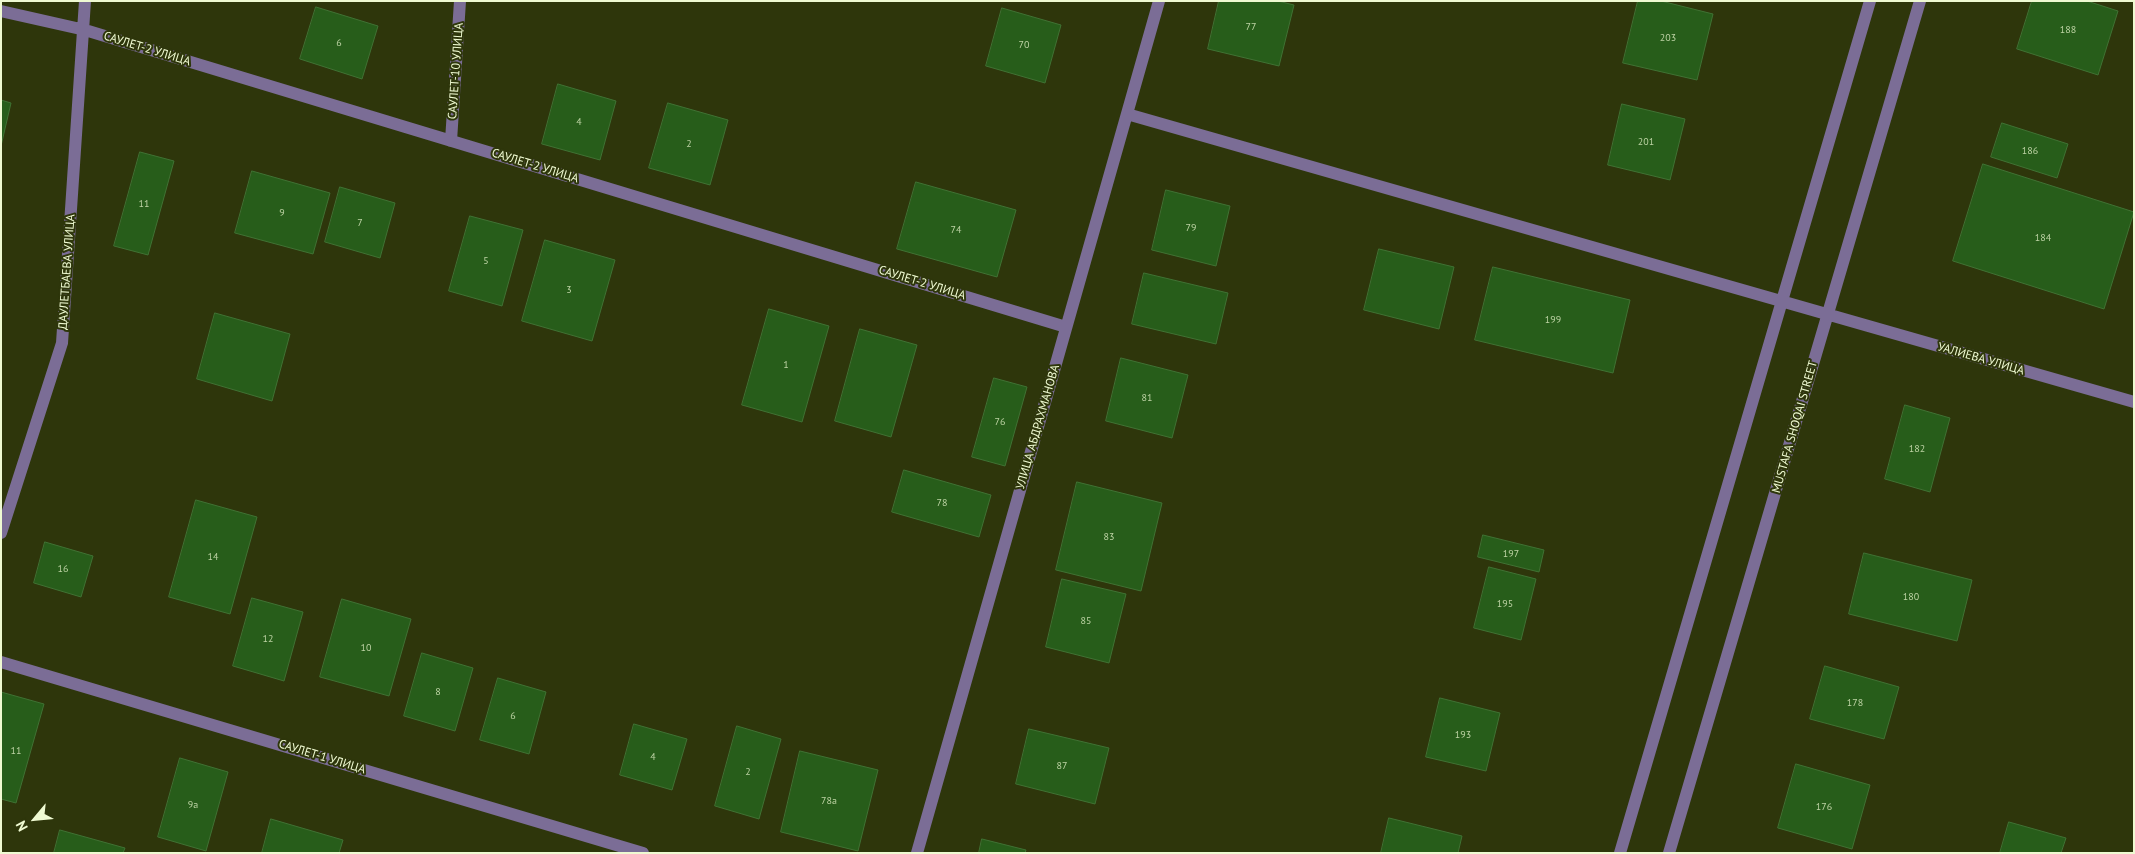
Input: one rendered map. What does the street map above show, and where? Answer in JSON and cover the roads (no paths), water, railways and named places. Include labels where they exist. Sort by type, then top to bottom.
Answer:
[{"type":"street","name":"ДАУЛЕТБАЕВА УЛИЦА","points":[[1,534],[62,343],[85,30],[85,1]]},
{"type":"street","name":"САУЛЕТ-10 УЛИЦА","points":[[451,141],[460,1]]},
{"type":"street","name":"УЛИЦА АБДРАХМАНОВА","points":[[917,853],[1159,1]]},
{"type":"street","points":[[1620,853],[1870,1]]},
{"type":"street","name":"MUSTAFA SHOQAI STREET","points":[[1669,853],[1920,1]]},
{"type":"street","name":"САУЛЕТ-2 УЛИЦА","points":[[1,11],[85,30],[1066,327]]},
{"type":"street","name":"УАЛИЕВА УЛИЦА","points":[[1127,114],[2134,402]]},
{"type":"street","name":"САУЛЕТ-1 УЛИЦА","points":[[1,662],[643,853]]}]
